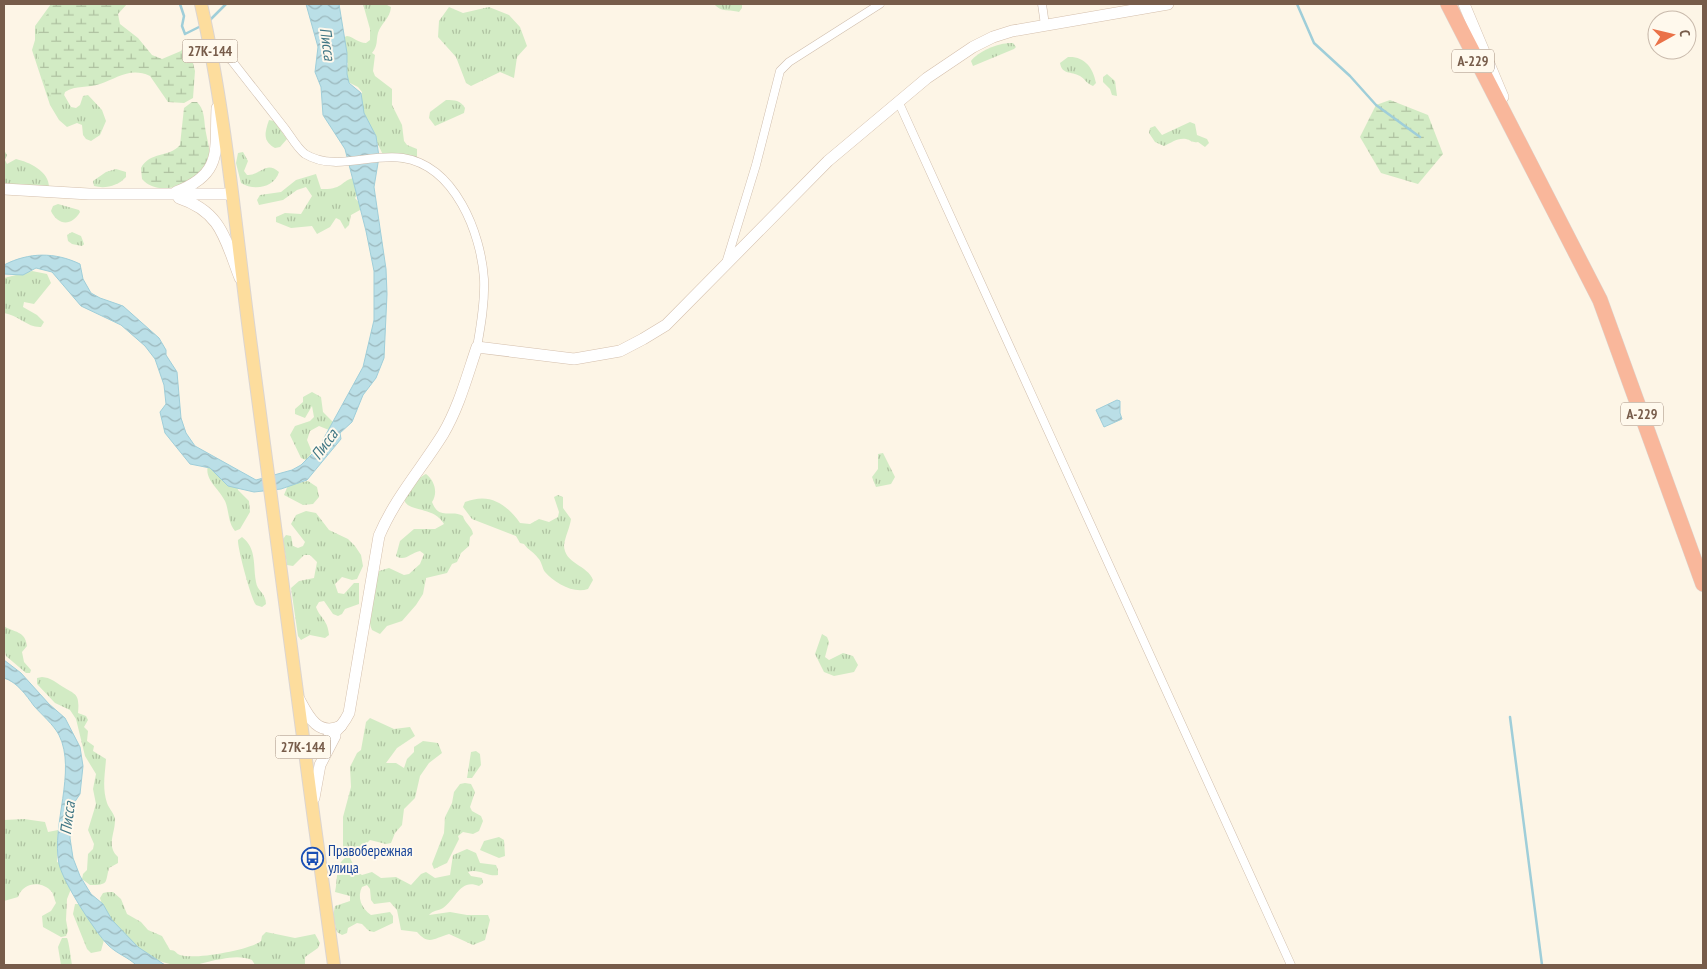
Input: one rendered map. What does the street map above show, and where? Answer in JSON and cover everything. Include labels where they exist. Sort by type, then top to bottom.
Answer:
[{"type":"highway","name":"A-229","points":[[1443,4],[1508,116]]},
{"type":"highway","name":"А-229","points":[[1448,4],[1508,116],[1600,300],[1703,584]]},
{"type":"highway","name":"А-229","points":[[1457,4],[1508,116]]},
{"type":"main road","name":"27К-144","points":[[201,4],[218,99],[296,694],[334,965]]},
{"type":"street","points":[[725,264],[756,164],[780,72],[789,62],[880,4]]},
{"type":"street","points":[[1042,4],[1044,25]]},
{"type":"street","points":[[478,347],[574,359],[620,351],[666,325],[828,161],[927,78],[973,47],[1006,33],[1168,4]]},
{"type":"street","points":[[1464,4],[1508,116]]},
{"type":"street","points":[[211,55],[222,53],[232,62],[304,153],[322,161],[338,162],[388,158],[418,162],[429,168],[454,193],[472,227],[482,262],[484,280],[482,322],[478,347],[460,397],[444,432],[386,519],[379,536],[350,713],[320,766],[316,778],[312,812]]},
{"type":"street","points":[[170,195],[190,187],[204,178],[211,168],[215,155],[218,99]]},
{"type":"street","points":[[899,102],[1290,965]]},
{"type":"street","points":[[4,189],[170,195],[231,194]]},
{"type":"street","points":[[170,195],[196,203],[209,213],[220,227],[243,285]]},
{"type":"street","points":[[296,694],[315,724],[330,730],[341,726]]},
{"type":"street","points":[[304,753],[330,737],[341,726]]},
{"type":"green space","points":[[51,4],[73,4],[63,93],[71,107],[76,108],[80,105],[83,96],[88,95],[102,110],[106,121],[100,135],[91,141],[83,135],[82,125],[77,123],[67,127],[59,120],[50,105],[32,50],[35,40],[35,26]]},
{"type":"green space","points":[[54,4],[127,4],[118,14],[120,24],[138,38],[152,55],[162,59],[181,51],[187,40],[195,71],[193,98],[184,103],[168,102],[150,76],[130,73],[96,85],[69,90],[65,92],[62,102],[57,104],[51,97],[43,78],[38,45],[41,23]]},
{"type":"green space","points":[[363,4],[385,4],[391,7],[389,15],[379,30],[376,46],[372,53],[375,55],[373,71],[375,76],[392,89],[392,105],[402,125],[404,141],[407,145],[417,149],[417,159],[408,163],[392,161],[383,155],[375,138],[358,113],[362,92],[358,87],[348,82],[346,72],[348,63],[343,61],[342,38],[347,36],[366,43],[370,40],[370,29]]},
{"type":"green space","points":[[714,4],[742,4],[742,8],[739,12],[720,9]]},
{"type":"green space","points":[[449,7],[463,13],[489,7],[509,15],[520,27],[527,46],[517,57],[514,78],[500,72],[471,86],[466,83],[456,57],[438,37],[439,21]]},
{"type":"green space","points":[[1013,43],[1016,47],[1014,49],[973,66],[971,61],[984,51],[1002,44]]},
{"type":"green space","points":[[1068,57],[1079,58],[1090,67],[1096,83],[1093,86],[1077,74],[1067,72],[1061,67],[1060,63]]},
{"type":"green space","points":[[1107,74],[1115,81],[1117,96],[1112,95],[1110,89],[1103,82],[1103,77]]},
{"type":"green space","points":[[446,100],[455,100],[461,103],[465,108],[464,113],[435,126],[429,118],[430,112]]},
{"type":"green space","points":[[1390,100],[1428,115],[1443,154],[1418,184],[1381,173],[1360,137],[1376,105]]},
{"type":"green space","points":[[192,102],[197,102],[203,114],[209,151],[209,158],[205,167],[189,181],[180,185],[159,188],[150,185],[142,179],[141,168],[149,159],[171,152],[180,145],[184,108]]},
{"type":"green space","points":[[269,120],[274,121],[287,139],[280,147],[275,148],[266,139]]},
{"type":"green space","points":[[1190,122],[1195,124],[1197,135],[1207,139],[1209,143],[1205,147],[1198,142],[1188,139],[1177,140],[1164,146],[1155,142],[1149,133],[1150,128],[1155,126],[1162,135]]},
{"type":"green space","points":[[4,150],[7,155],[5,160],[7,164],[16,159],[27,162],[46,176],[49,187],[4,187]]},
{"type":"green space","points":[[243,152],[248,161],[244,171],[247,175],[252,175],[267,168],[274,169],[279,172],[273,182],[263,187],[252,187],[241,183],[236,163],[238,153]]},
{"type":"green space","points":[[116,169],[126,172],[126,177],[123,180],[111,186],[94,186],[93,181],[106,172]]},
{"type":"green space","points":[[316,174],[321,189],[334,188],[354,178],[360,191],[355,198],[361,205],[360,210],[351,215],[349,225],[345,229],[340,220],[336,218],[330,227],[317,234],[312,226],[291,228],[276,222],[276,217],[285,213],[301,214],[312,196],[306,187],[297,190],[283,200],[259,205],[257,200],[260,195],[281,192],[296,180]]},
{"type":"green space","points":[[58,204],[79,210],[80,212],[73,220],[61,222],[51,211],[53,206]]},
{"type":"green space","points":[[72,232],[81,236],[84,244],[82,246],[68,241],[67,235]]},
{"type":"green space","points":[[32,271],[47,274],[51,283],[34,304],[24,302],[23,307],[37,315],[44,322],[41,327],[32,326],[4,313],[4,278]]},
{"type":"green space","points":[[312,392],[321,397],[323,412],[334,423],[329,430],[319,426],[310,431],[307,440],[312,452],[306,460],[301,458],[290,435],[295,426],[310,421],[314,417],[312,406],[305,418],[295,414],[295,409],[303,402],[303,397]]},
{"type":"green space","points":[[883,453],[895,477],[891,484],[876,487],[872,477],[878,469],[878,454]]},
{"type":"green space","points":[[208,465],[237,485],[238,490],[249,501],[250,512],[240,529],[235,531],[233,528],[225,501],[208,475]]},
{"type":"green space","points":[[426,474],[432,480],[435,487],[435,495],[432,502],[435,508],[442,513],[463,516],[473,534],[470,537],[469,546],[461,553],[457,562],[452,564],[447,573],[426,578],[423,594],[416,605],[402,621],[387,626],[380,634],[372,630],[369,617],[372,592],[379,571],[389,568],[404,575],[409,574],[420,564],[424,554],[420,551],[405,558],[399,558],[396,556],[400,541],[414,529],[435,529],[444,524],[435,515],[412,507],[405,502],[412,485]]},
{"type":"green space","points":[[308,481],[317,487],[319,497],[313,504],[303,505],[284,495],[288,485]]},
{"type":"green space","points":[[558,495],[563,497],[563,508],[571,519],[564,545],[565,551],[572,560],[590,575],[593,580],[588,589],[570,589],[559,584],[545,572],[536,556],[524,544],[520,543],[516,536],[472,519],[463,507],[465,502],[474,499],[490,499],[503,505],[520,523],[530,524],[539,519],[549,522],[558,517],[559,512],[554,497]]},
{"type":"green space","points":[[306,511],[316,513],[329,530],[348,539],[361,555],[363,566],[357,579],[352,580],[342,577],[335,584],[338,593],[344,594],[354,583],[359,583],[359,604],[345,609],[338,616],[333,614],[324,601],[319,602],[316,607],[326,622],[329,635],[325,638],[310,635],[301,640],[298,636],[291,588],[299,581],[314,578],[317,562],[310,555],[304,555],[293,566],[287,565],[283,539],[286,535],[291,536],[293,546],[298,548],[303,546],[305,542],[291,524],[296,515]]},
{"type":"green space","points":[[242,537],[247,541],[252,552],[257,585],[266,600],[266,604],[262,607],[256,605],[254,601],[242,562],[238,540]]},
{"type":"green space","points":[[4,626],[24,637],[27,646],[22,652],[24,662],[31,670],[30,673],[26,673],[6,656]]},
{"type":"green space","points":[[822,634],[827,637],[829,642],[825,657],[829,660],[843,653],[853,656],[858,665],[854,672],[834,676],[824,672],[815,654]]},
{"type":"green space","points":[[42,677],[52,680],[75,695],[78,701],[78,713],[86,716],[88,720],[84,727],[88,731],[87,741],[94,746],[93,751],[106,759],[105,792],[107,803],[115,818],[112,849],[118,857],[118,863],[109,868],[103,884],[90,885],[82,879],[83,874],[87,870],[88,854],[93,849],[94,844],[88,830],[96,804],[93,789],[96,774],[85,756],[76,719],[70,710],[55,703],[37,684],[37,678]]},
{"type":"green space","points":[[370,718],[394,729],[410,727],[415,736],[397,748],[386,763],[396,763],[404,768],[407,759],[414,752],[414,747],[423,741],[438,743],[442,753],[429,763],[420,776],[415,798],[404,809],[402,825],[395,833],[391,843],[386,844],[370,840],[366,844],[363,853],[353,857],[343,853],[343,817],[351,787],[350,767],[357,753],[361,750],[366,722]]},
{"type":"green space","points":[[476,751],[480,754],[481,765],[472,778],[467,778],[471,752]]},
{"type":"green space","points":[[460,784],[471,784],[475,792],[470,807],[472,811],[481,816],[483,821],[479,831],[473,834],[463,832],[458,836],[459,839],[447,863],[434,869],[432,864],[444,833],[445,817],[452,803],[454,792]]},
{"type":"green space","points":[[24,819],[45,822],[48,832],[58,830],[57,862],[62,864],[71,889],[67,899],[66,920],[68,931],[66,936],[61,937],[43,927],[42,916],[51,911],[56,903],[53,893],[48,888],[33,884],[24,888],[18,897],[4,901],[4,820]]},
{"type":"green space","points":[[499,837],[504,840],[505,856],[499,858],[480,850],[484,841]]},
{"type":"green space","points":[[467,849],[476,853],[480,863],[496,865],[498,875],[476,871],[468,872],[471,876],[482,878],[483,883],[479,886],[473,884],[463,887],[448,904],[429,915],[450,912],[467,915],[488,915],[490,920],[485,940],[473,945],[449,934],[428,940],[417,932],[401,930],[397,910],[390,902],[374,904],[367,885],[362,887],[360,895],[365,909],[371,915],[390,912],[393,916],[393,923],[374,932],[357,923],[348,928],[347,933],[342,935],[337,932],[333,916],[335,906],[350,901],[350,896],[335,892],[338,869],[345,858],[350,858],[357,872],[362,875],[372,872],[381,878],[396,877],[411,885],[421,874],[426,872],[435,878],[450,875],[453,855]]},
{"type":"green space","points":[[113,892],[121,899],[127,914],[141,922],[148,930],[162,936],[170,950],[180,955],[208,955],[246,948],[261,941],[262,936],[266,932],[295,938],[315,934],[320,943],[318,948],[305,957],[305,965],[255,965],[252,960],[237,957],[186,966],[167,963],[142,951],[127,939],[115,925],[104,910],[100,898],[103,893]]},
{"type":"green space","points":[[75,904],[80,904],[104,940],[101,951],[91,953],[87,949],[73,914]]},
{"type":"green space","points":[[62,938],[67,938],[72,965],[61,965],[58,947]]},
{"type":"water","name":"Писса","points":[[306,4],[339,4],[347,53],[349,83],[361,93],[364,113],[376,136],[379,157],[374,187],[386,269],[387,294],[384,358],[376,378],[363,395],[352,422],[340,433],[341,439],[307,480],[281,489],[254,492],[228,486],[210,468],[190,464],[165,433],[160,412],[166,404],[164,385],[155,359],[145,346],[121,325],[81,306],[52,272],[36,268],[23,275],[4,274],[4,265],[23,258],[42,255],[61,257],[80,264],[83,279],[91,293],[123,306],[159,338],[166,350],[166,355],[177,372],[181,418],[186,433],[195,446],[256,480],[292,470],[301,465],[319,447],[363,367],[374,320],[374,271],[366,231],[345,149],[323,115],[321,87],[315,72],[318,47]]},
{"type":"water","points":[[1117,400],[1120,401],[1122,419],[1104,427],[1096,410]]},
{"type":"water","name":"Писса","points":[[4,660],[21,673],[49,704],[65,718],[80,747],[83,766],[80,794],[74,803],[70,838],[73,858],[80,876],[91,894],[103,904],[112,920],[138,947],[165,965],[136,965],[111,948],[102,939],[73,894],[59,864],[57,849],[65,781],[64,749],[59,735],[51,723],[21,689],[4,678]]},
{"type":"waterway","points":[[180,4],[184,16],[182,26],[185,34],[201,26]]},
{"type":"waterway","points":[[208,22],[226,4]]},
{"type":"waterway","points":[[1297,4],[1314,43],[1350,76],[1376,105],[1420,137]]},
{"type":"waterway","points":[[1510,717],[1542,965]]},
{"type":"place","name":"Правобережная улица","points":[[312,859]]}]
